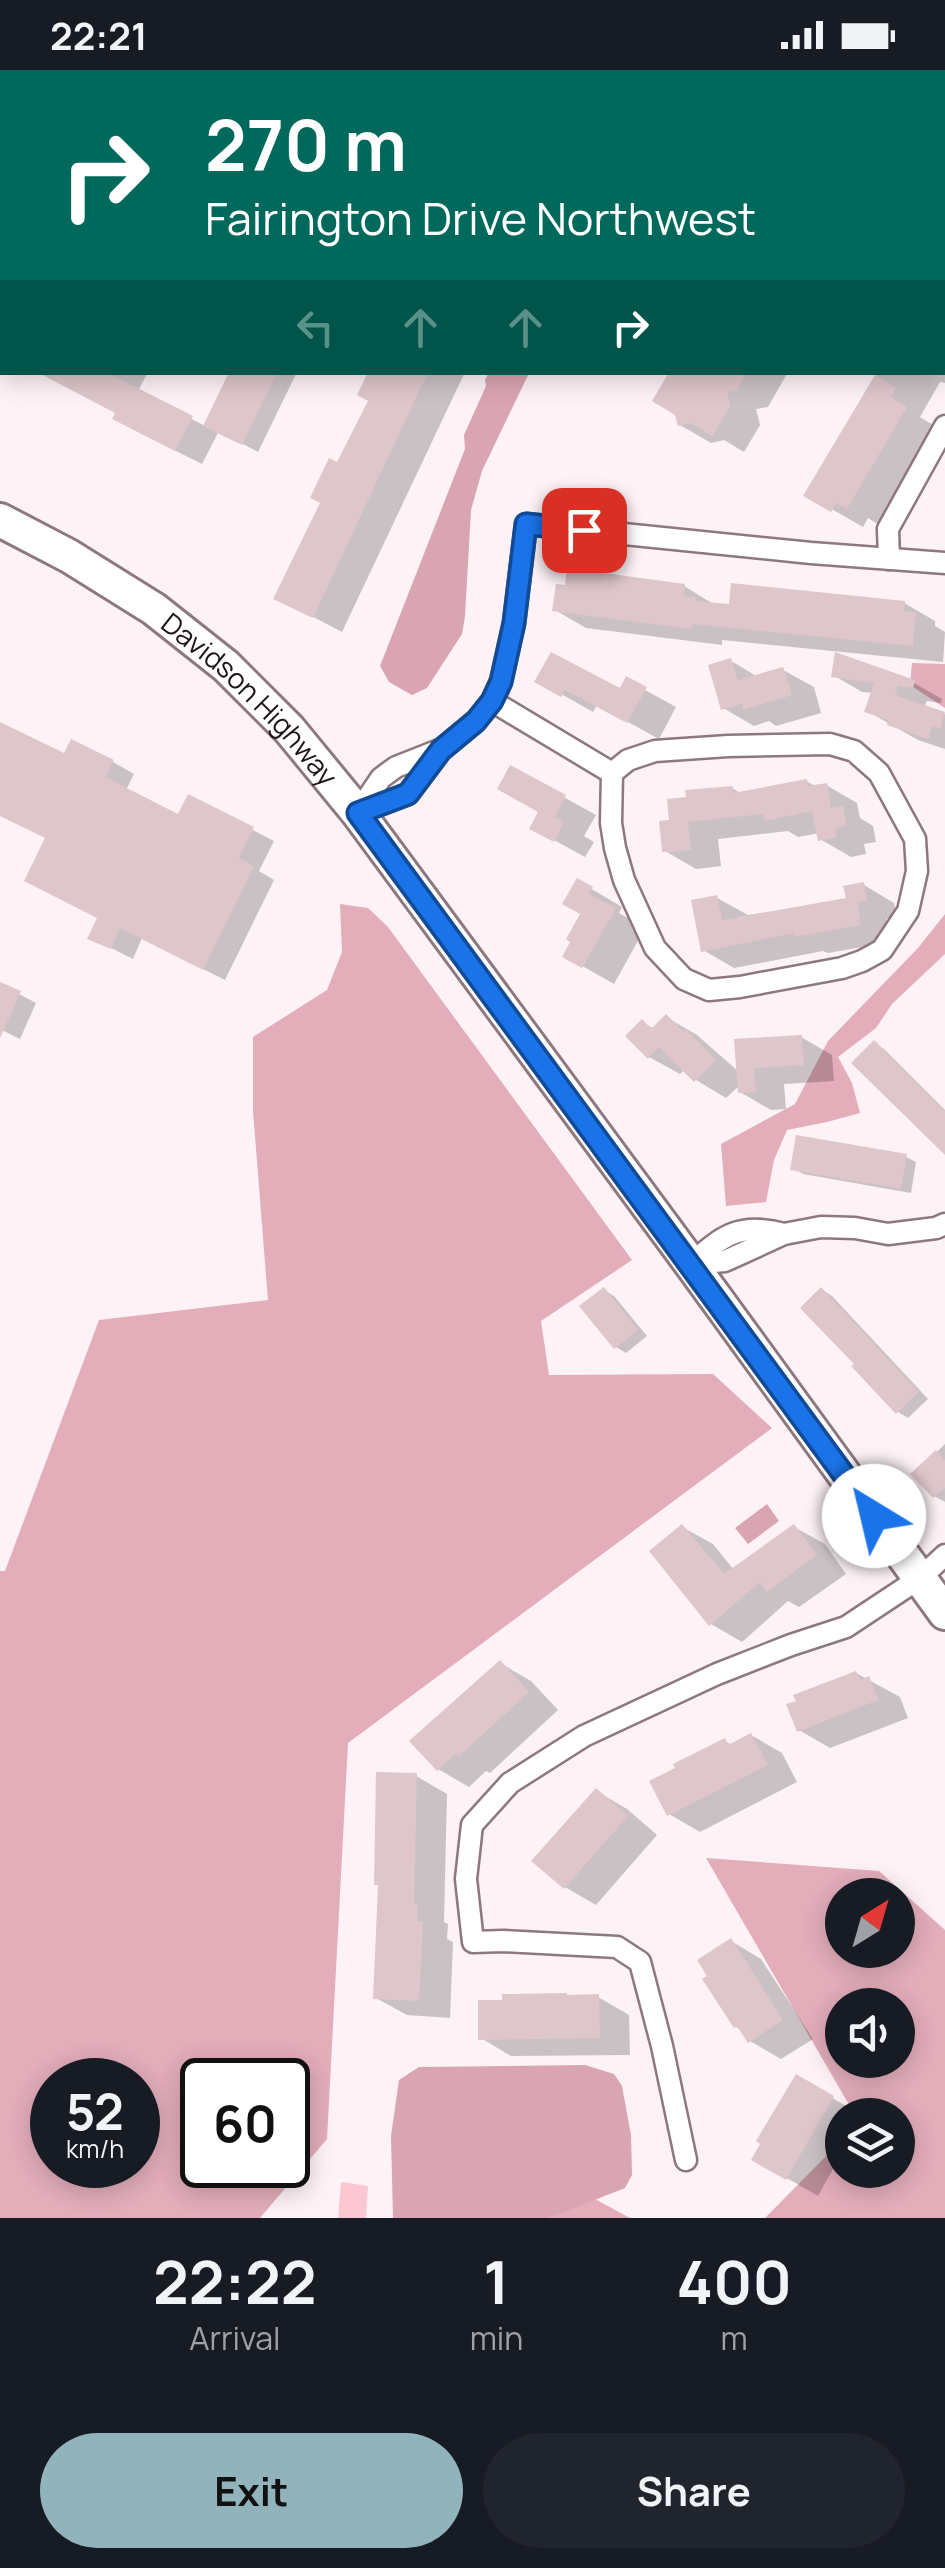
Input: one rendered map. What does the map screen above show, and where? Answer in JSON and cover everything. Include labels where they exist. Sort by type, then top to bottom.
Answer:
[{"type":"main road","name":"Davidson Highway","points":[[0,520],[154,608],[226,666],[289,730],[358,813],[945,1613]]},
{"type":"street","points":[[889,559],[888,529],[945,426]]},
{"type":"street","points":[[358,813],[408,794],[441,750],[476,721],[492,701],[501,682],[514,623],[526,524],[945,564]]},
{"type":"street","points":[[492,701],[612,773]]},
{"type":"street","points":[[830,744],[854,750],[879,774],[915,839],[918,871],[908,911],[882,950],[842,968],[709,990],[684,979],[655,948],[624,880],[612,823],[612,773],[628,760],[655,752],[830,744]]},
{"type":"street","points":[[691,1264],[718,1241],[748,1228],[784,1234],[822,1227],[855,1228],[888,1234],[945,1224]]},
{"type":"street","points":[[686,2160],[640,1962],[618,1947],[472,1942],[466,1879],[472,1825],[510,1783],[584,1736],[717,1674],[846,1627],[920,1578],[945,1555]]},
{"type":"shaded area","points":[[488,375],[528,375],[482,471],[471,510],[462,634],[427,688],[412,695],[389,682],[380,666],[465,449],[464,435],[486,386]]},
{"type":"shaded area","points":[[912,663],[945,664],[945,708],[910,685]]},
{"type":"shaded area","points":[[340,904],[368,908],[388,927],[632,1260],[541,1321],[549,1375],[713,1374],[772,1428],[348,1743],[327,2139],[310,2159],[310,2058],[180,2058],[180,2188],[285,2188],[260,2218],[0,2218],[0,1571],[5,1571],[99,1320],[268,1300],[253,1111],[253,1037],[327,990],[342,952]]},
{"type":"shaded area","points":[[945,914],[945,954],[892,1004],[876,1028],[838,1057],[852,1083],[860,1113],[787,1130],[774,1160],[766,1202],[726,1206],[721,1144],[795,1104],[828,1041],[918,948]]},
{"type":"shaded area","points":[[767,1504],[779,1521],[748,1544],[735,1528]]},
{"type":"shaded area","points":[[706,1858],[879,1871],[887,1878],[825,1878],[825,1968],[915,1968],[915,1903],[945,1930],[945,2218],[765,2218],[825,2157],[825,2188],[915,2188],[915,2098],[845,2098],[834,2078],[915,2078],[915,1988],[825,1988],[825,2063]]},
{"type":"shaded area","points":[[585,2065],[614,2074],[622,2086],[631,2135],[632,2175],[625,2188],[549,2218],[393,2218],[391,2136],[399,2080],[419,2067]]},
{"type":"shaded area","points":[[341,2182],[368,2186],[366,2218],[338,2218]]},
{"type":"shaded area","points":[[595,2199],[630,2218],[549,2218]]},
{"type":"building","points":[[43,375],[112,375],[193,416],[175,451],[112,419],[115,413]]},
{"type":"building","points":[[228,375],[276,375],[242,445],[203,426]]},
{"type":"building","points":[[367,375],[427,375],[313,618],[273,599],[320,503],[310,498],[329,458],[337,462],[368,401],[357,395]]},
{"type":"building","points":[[667,375],[745,375],[737,390],[727,392],[730,407],[712,436],[691,423],[678,426],[675,415],[652,401]]},
{"type":"building","points":[[875,375],[896,388],[891,397],[907,407],[847,509],[836,503],[831,512],[803,496]]},
{"type":"building","points":[[567,568],[685,584],[684,596],[695,597],[695,601],[729,604],[731,583],[905,601],[904,611],[916,612],[913,646],[692,624],[691,629],[552,611],[556,584],[565,585]]},
{"type":"building","points":[[551,652],[620,688],[626,676],[647,687],[627,723],[565,690],[561,697],[534,682]]},
{"type":"building","points":[[835,652],[915,680],[913,688],[898,686],[895,695],[945,712],[940,729],[932,726],[928,739],[887,725],[888,720],[864,712],[874,683],[831,677]]},
{"type":"building","points":[[731,658],[738,680],[783,667],[792,695],[743,710],[742,704],[721,710],[708,665]]},
{"type":"building","points":[[0,722],[64,753],[71,739],[114,760],[105,777],[178,814],[188,794],[254,827],[239,858],[254,866],[203,970],[120,928],[111,949],[87,939],[97,918],[24,881],[45,838],[0,816]]},
{"type":"building","points":[[510,765],[566,795],[555,817],[564,822],[554,842],[529,829],[538,812],[497,789]]},
{"type":"building","points":[[807,779],[808,786],[827,783],[831,808],[843,806],[847,825],[835,828],[837,837],[818,841],[812,811],[765,821],[763,814],[688,822],[691,850],[662,852],[659,821],[669,820],[667,799],[686,797],[685,790],[733,786],[733,793]]},
{"type":"building","points":[[577,878],[593,887],[589,894],[616,908],[582,968],[562,957],[570,942],[566,939],[580,914],[562,904]]},
{"type":"building","points":[[864,882],[867,901],[857,902],[861,925],[795,937],[794,933],[701,952],[691,900],[717,895],[722,920],[846,898],[843,886]]},
{"type":"building","points":[[0,982],[21,991],[0,1038]]},
{"type":"building","points":[[666,1014],[716,1060],[694,1082],[659,1047],[648,1059],[625,1036],[642,1019],[651,1029]]},
{"type":"building","points":[[802,1035],[804,1065],[754,1068],[756,1092],[738,1093],[734,1039]]},
{"type":"building","points":[[874,1040],[945,1111],[945,1155],[851,1063]]},
{"type":"building","points":[[796,1135],[907,1154],[901,1189],[790,1170]]},
{"type":"building","points":[[604,1287],[638,1330],[614,1349],[579,1306]]},
{"type":"building","points":[[821,1287],[919,1392],[896,1414],[800,1308]]},
{"type":"building","points":[[936,1450],[945,1461],[945,1488],[933,1498],[910,1474]]},
{"type":"building","points":[[682,1524],[724,1574],[794,1524],[817,1555],[767,1592],[760,1582],[709,1626],[649,1551]]},
{"type":"building","points":[[500,1660],[529,1692],[458,1757],[455,1754],[437,1771],[409,1741]]},
{"type":"building","points":[[856,1671],[860,1680],[869,1676],[878,1700],[797,1732],[786,1704],[796,1701],[793,1695]]},
{"type":"building","points":[[751,1733],[768,1765],[667,1816],[649,1781],[725,1738],[728,1745]]},
{"type":"building","points":[[376,1772],[417,1773],[414,1903],[418,1903],[417,1921],[423,1922],[419,2001],[373,1999],[378,1885],[374,1885]]},
{"type":"building","points":[[596,1788],[628,1816],[564,1889],[531,1861]]},
{"type":"building","points":[[731,1938],[783,2020],[748,2043],[702,1979],[707,1976],[697,1960]]},
{"type":"building","points":[[502,1994],[599,1994],[600,2038],[478,2040],[478,2000],[502,2000]]},
{"type":"building","points":[[796,2074],[834,2096],[825,2098],[825,2112],[786,2180],[751,2160],[760,2144],[756,2141]]},
{"type":"route","points":[[584,530],[526,524],[514,623],[501,682],[492,701],[476,721],[441,750],[408,794],[358,813],[874,1516]]}]
